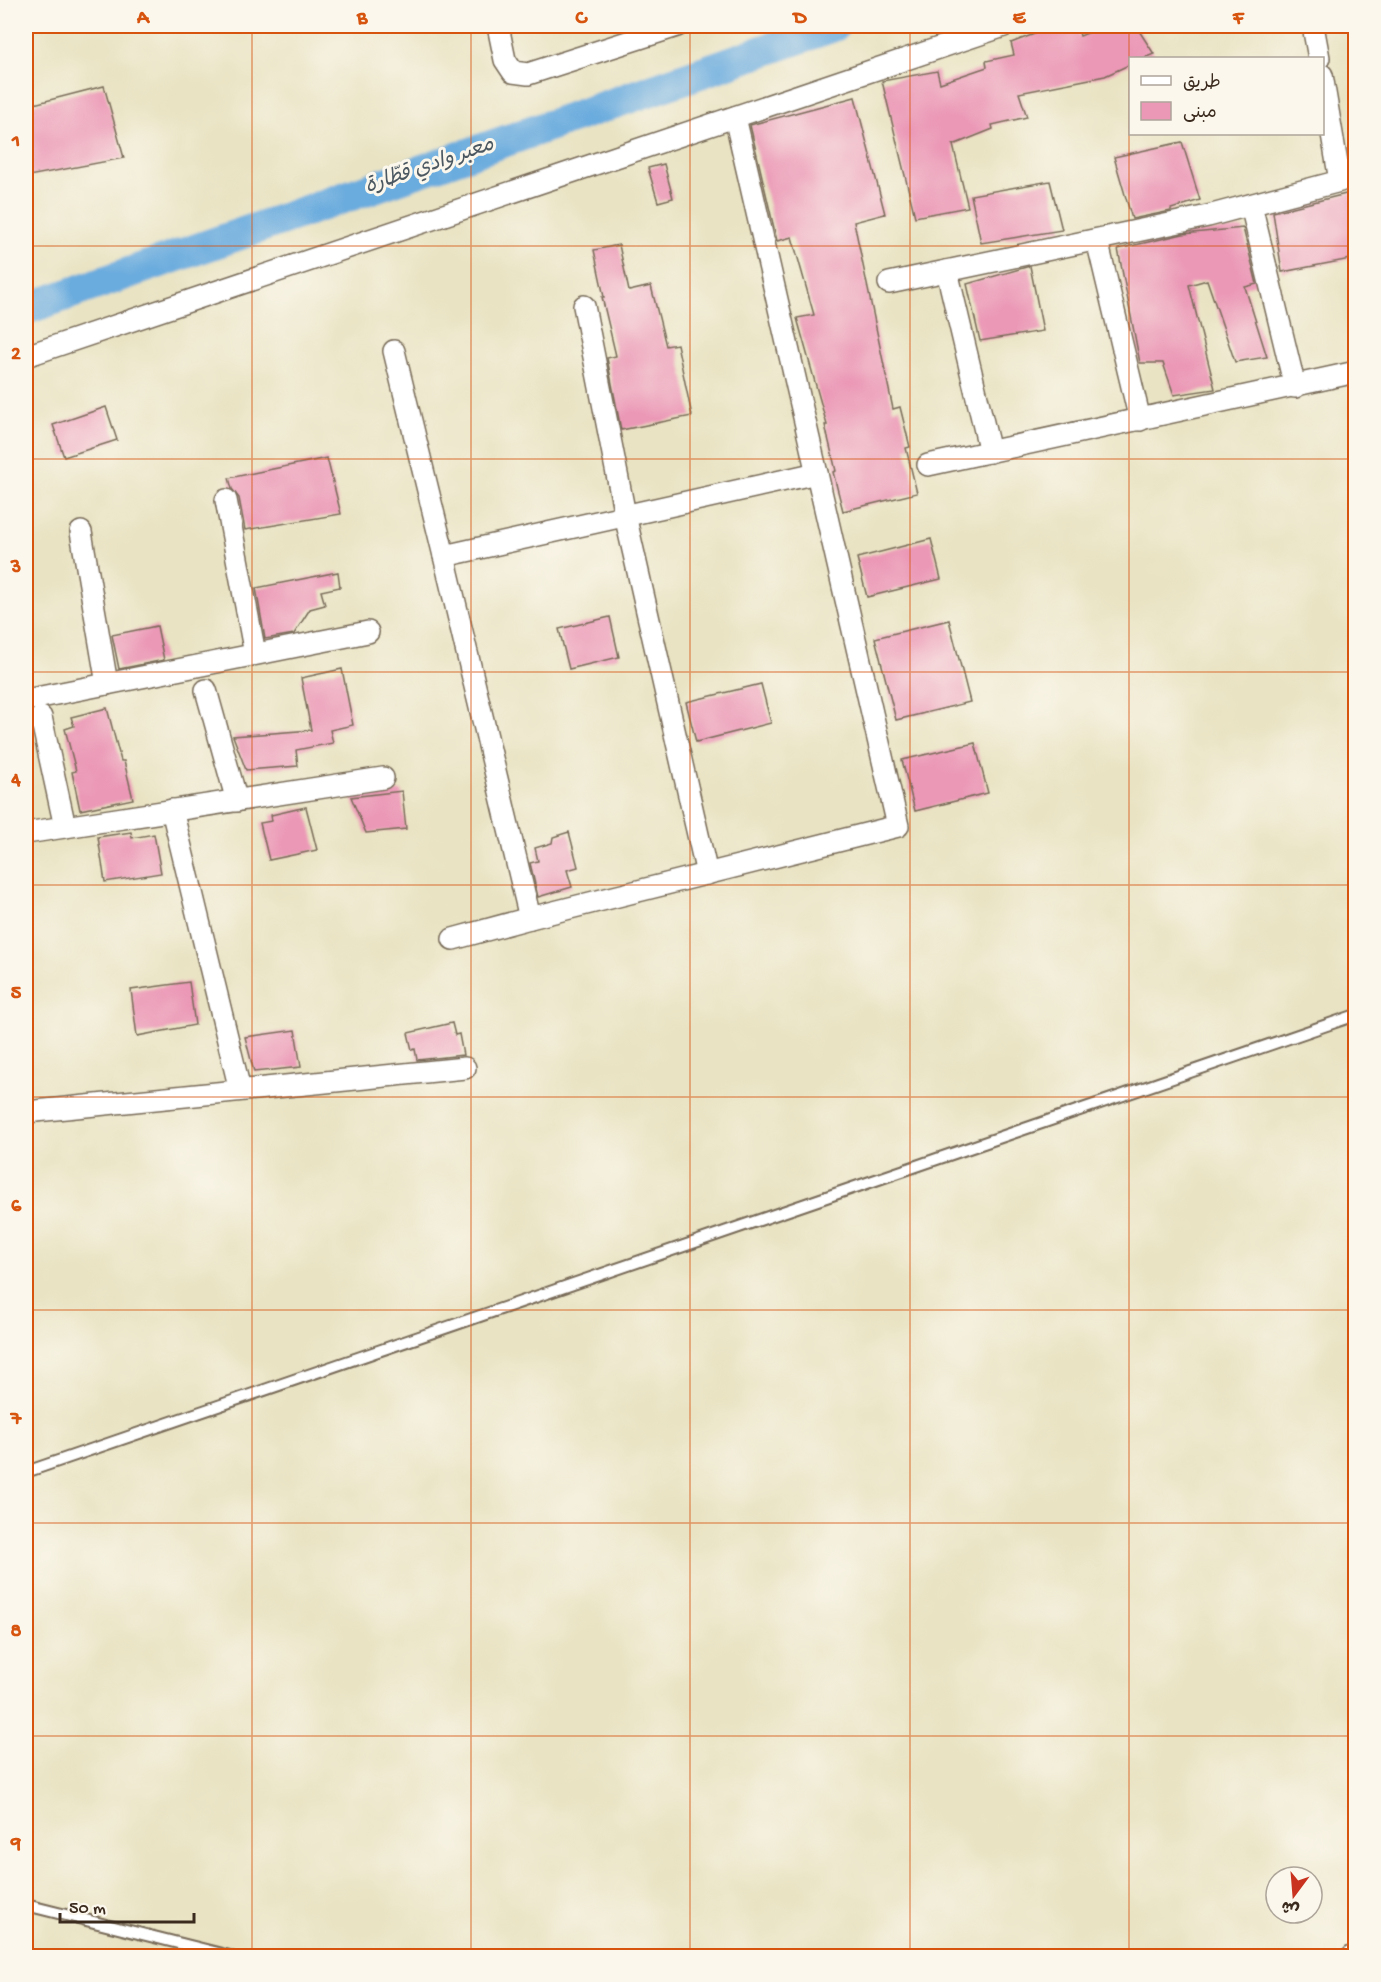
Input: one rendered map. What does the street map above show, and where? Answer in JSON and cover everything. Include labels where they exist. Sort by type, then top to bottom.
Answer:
[{"type":"street","points":[[498,26],[505,60],[513,72],[528,74],[677,26]]},
{"type":"street","points":[[26,356],[1004,26]]},
{"type":"street","points":[[1313,26],[1319,57]]},
{"type":"street","points":[[890,284],[1208,216],[1348,179],[1324,79]]},
{"type":"street","points":[[453,939],[898,826],[735,117]]},
{"type":"street","points":[[1251,205],[1295,387]]},
{"type":"street","points":[[1097,240],[1140,420]]},
{"type":"street","points":[[947,271],[990,452]]},
{"type":"street","points":[[584,306],[626,516],[707,874]]},
{"type":"street","points":[[394,351],[530,918]]},
{"type":"street","points":[[928,465],[1356,372]]},
{"type":"street","points":[[444,556],[817,473]]},
{"type":"street","points":[[226,500],[255,654]]},
{"type":"street","points":[[81,532],[107,684]]},
{"type":"street","points":[[26,700],[368,632]]},
{"type":"street","points":[[206,690],[237,801]]},
{"type":"street","points":[[41,717],[65,827]]},
{"type":"street","points":[[26,833],[383,778]]},
{"type":"street","points":[[172,810],[240,1090]]},
{"type":"street","points":[[26,1112],[465,1068]]},
{"type":"lane","points":[[26,1472],[1356,1015]]},
{"type":"lane","points":[[26,1905],[231,1956]]},
{"type":"building","points":[[1055,26],[1077,26],[1080,36],[1105,26],[1136,26],[1154,54],[1146,57],[1129,57],[1129,65],[1105,76],[1019,93],[1027,117],[992,125],[993,129],[953,145],[968,207],[915,217],[882,81],[937,71],[940,83],[987,67],[986,61],[1014,55],[1011,43]]},
{"type":"building","points":[[104,86],[124,158],[29,176],[26,165],[26,106]]},
{"type":"building","points":[[855,97],[885,214],[854,222],[893,409],[900,407],[910,447],[906,448],[917,493],[843,511],[833,472],[836,471],[825,425],[827,425],[797,318],[814,315],[792,237],[777,241],[750,125]]},
{"type":"building","points":[[1182,142],[1200,200],[1171,209],[1171,211],[1132,219],[1114,157]]},
{"type":"building","points":[[664,164],[673,198],[658,202],[648,168]]},
{"type":"building","points":[[1050,181],[1062,230],[981,243],[971,195]]},
{"type":"building","points":[[1354,192],[1356,258],[1282,272],[1273,212]]},
{"type":"building","points":[[1243,228],[1257,284],[1245,287],[1267,357],[1235,362],[1207,280],[1189,285],[1215,389],[1174,395],[1163,363],[1140,363],[1118,249],[1183,234]]},
{"type":"building","points":[[619,245],[629,291],[651,286],[666,346],[677,344],[692,416],[621,430],[607,358],[616,356],[594,250]]},
{"type":"building","points":[[1030,266],[1043,331],[980,341],[967,284]]},
{"type":"building","points":[[106,407],[117,440],[64,457],[53,425]]},
{"type":"building","points":[[327,458],[341,514],[245,530],[239,498],[232,489],[229,478]]},
{"type":"building","points":[[931,539],[941,579],[867,597],[857,558]]},
{"type":"building","points":[[338,572],[340,587],[321,591],[325,605],[310,609],[294,634],[265,639],[256,588]]},
{"type":"building","points":[[610,617],[619,657],[569,669],[559,629]]},
{"type":"building","points":[[949,620],[970,702],[896,720],[875,638]]},
{"type":"building","points":[[157,626],[164,660],[119,669],[112,635]]},
{"type":"building","points":[[342,669],[353,725],[330,730],[333,743],[296,750],[298,766],[246,770],[233,736],[311,730],[301,678]]},
{"type":"building","points":[[761,684],[771,723],[696,742],[686,702]]},
{"type":"building","points":[[107,708],[133,799],[80,810],[72,772],[76,771],[65,729],[74,726],[71,717]]},
{"type":"building","points":[[975,743],[988,793],[915,811],[902,760]]},
{"type":"building","points":[[402,791],[406,829],[366,833],[351,797]]},
{"type":"building","points":[[306,807],[317,850],[269,860],[260,823],[272,821],[271,815]]},
{"type":"building","points":[[131,832],[132,838],[154,834],[161,873],[105,882],[98,837]]},
{"type":"building","points":[[569,832],[578,867],[567,870],[572,887],[538,897],[530,863],[538,861],[535,848],[552,843],[553,837]]},
{"type":"building","points":[[189,982],[195,1025],[137,1036],[131,990]]},
{"type":"building","points":[[452,1023],[455,1035],[459,1034],[463,1055],[417,1060],[408,1033]]},
{"type":"building","points":[[295,1030],[301,1067],[254,1072],[245,1037]]},
{"type":"waterway","name":"معبر وادي قطّارة","points":[[26,309],[834,26]]}]
